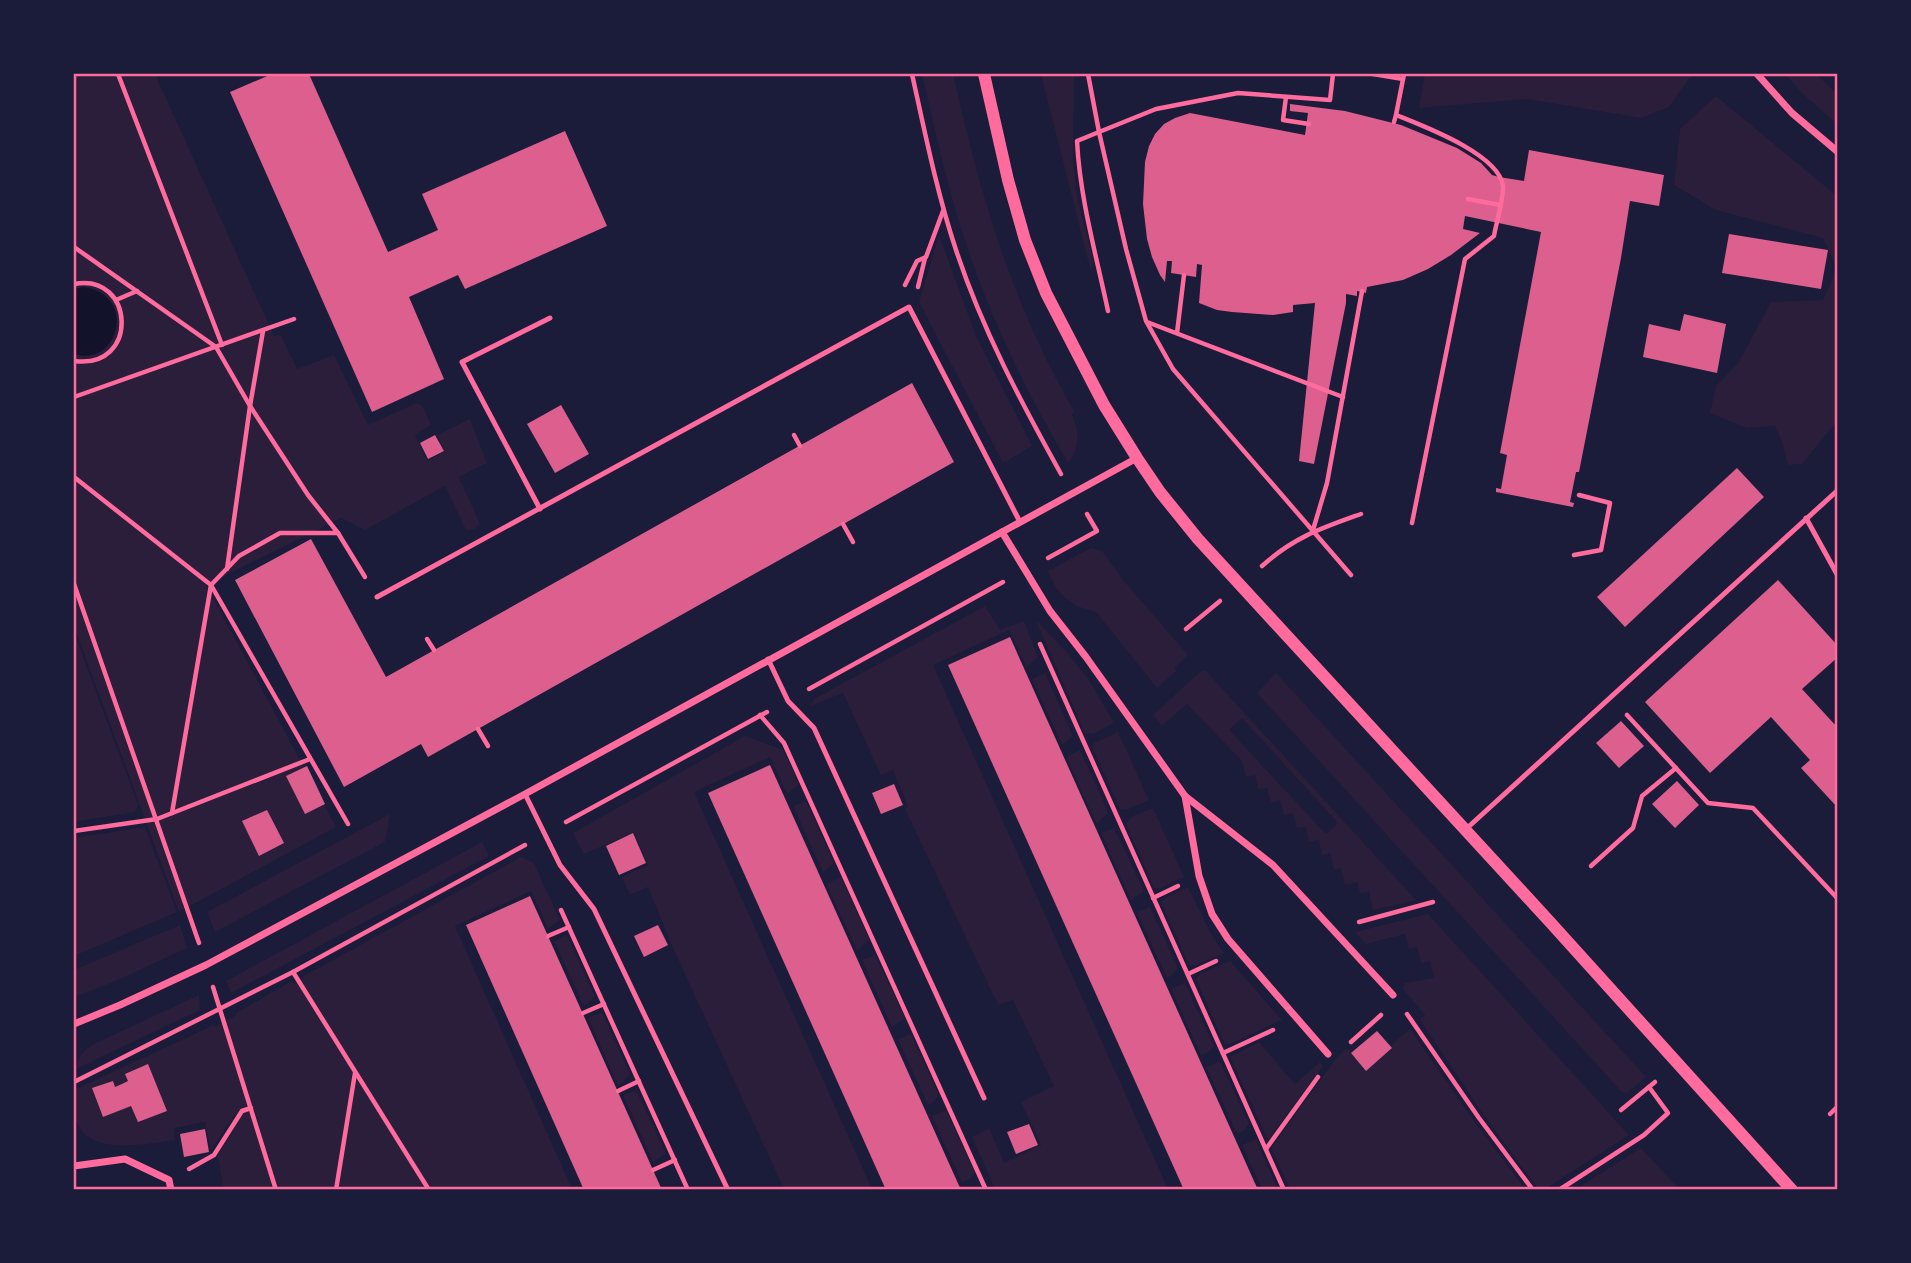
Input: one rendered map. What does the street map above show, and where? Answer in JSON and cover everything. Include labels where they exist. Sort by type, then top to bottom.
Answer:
[{"type":"street","points":[[984,74],[1008,180],[1034,264],[1046,293],[1104,405],[1160,492],[1198,539],[1792,1189]]},
{"type":"street","points":[[1758,74],[1792,113],[1838,152]]},
{"type":"street","points":[[74,1024],[206,965],[525,794],[1137,458]]},
{"type":"street","points":[[1002,532],[1050,611],[1185,796],[1273,865],[1395,997]]},
{"type":"street","points":[[1185,796],[1199,876],[1212,914],[1228,939],[1330,1056]]},
{"type":"street","points":[[74,1166],[125,1159],[170,1180],[171,1189]]},
{"type":"lane","points":[[377,597],[909,307],[1020,522]]},
{"type":"lane","points":[[540,509],[462,362],[550,318]]},
{"type":"lane","points":[[1465,831],[1838,490]]},
{"type":"lane","points":[[1806,518],[1838,576]]},
{"type":"lane","points":[[768,659],[788,701],[814,728],[984,1098]]},
{"type":"lane","points":[[525,794],[560,865],[594,909],[728,1189]]},
{"type":"path","points":[[118,74],[222,345]]},
{"type":"path","points":[[912,74],[944,211],[957,253],[989,336],[1061,474]]},
{"type":"path","points":[[1087,74],[1126,249],[1146,321],[1173,369],[1351,575]]},
{"type":"path","points":[[1108,311],[1086,213],[1078,169],[1077,141],[1156,108],[1238,93],[1331,100],[1333,74]]},
{"type":"path","points":[[1373,74],[1404,76],[1394,122]]},
{"type":"path","points":[[1286,97],[1283,120],[1309,124]]},
{"type":"path","points":[[1396,115],[1435,130],[1475,152],[1499,173],[1503,187],[1494,236],[1465,259],[1412,523]]},
{"type":"path","points":[[1468,199],[1500,205]]},
{"type":"path","points":[[916,295],[926,257],[944,211]]},
{"type":"path","points":[[74,247],[216,347],[250,406],[308,495],[338,533],[377,597]]},
{"type":"path","points":[[899,296],[917,261],[926,257]]},
{"type":"path","points":[[1177,333],[1184,275]]},
{"type":"path","points":[[74,284],[90,283],[102,287],[116,300],[122,317],[122,329],[111,351],[89,361],[74,360]]},
{"type":"path","points":[[116,300],[137,292]]},
{"type":"path","points":[[1312,531],[1327,484],[1362,292]]},
{"type":"path","points":[[74,397],[293,319]]},
{"type":"path","points":[[1146,321],[1343,397]]},
{"type":"path","points":[[227,569],[263,331]]},
{"type":"path","points":[[794,435],[800,446]]},
{"type":"path","points":[[74,477],[211,585],[348,824]]},
{"type":"path","points":[[1574,555],[1601,550],[1610,503],[1579,495]]},
{"type":"path","points":[[1025,571],[1097,531],[1084,511]]},
{"type":"path","points":[[1262,567],[1280,550],[1312,531],[1362,513]]},
{"type":"path","points":[[844,524],[853,542]]},
{"type":"path","points":[[172,813],[211,585],[239,556],[280,533],[338,533]]},
{"type":"path","points":[[74,1082],[293,972],[1003,582],[1010,592]]},
{"type":"path","points":[[74,584],[200,945]]},
{"type":"path","points":[[1186,629],[1215,605]]},
{"type":"path","points":[[1036,635],[1284,1189]]},
{"type":"path","points":[[427,639],[434,650]]},
{"type":"path","points":[[1622,710],[1708,803],[1753,808],[1838,899]]},
{"type":"path","points":[[760,715],[784,743],[986,1189]]},
{"type":"path","points":[[478,729],[488,746]]},
{"type":"path","points":[[74,831],[157,819],[310,759]]},
{"type":"path","points":[[1591,866],[1633,828],[1642,796],[1675,768]]},
{"type":"path","points":[[525,845],[533,854]]},
{"type":"path","points":[[1153,898],[1186,882]]},
{"type":"path","points":[[557,901],[688,1189]]},
{"type":"path","points":[[1348,926],[1433,902]]},
{"type":"path","points":[[548,936],[569,927]]},
{"type":"path","points":[[1188,974],[1226,957]]},
{"type":"path","points":[[293,972],[429,1189]]},
{"type":"path","points":[[212,983],[276,1189]]},
{"type":"path","points":[[1266,1149],[1330,1056],[1395,997],[1479,1118],[1533,1189]]},
{"type":"path","points":[[583,1013],[604,1004]]},
{"type":"path","points":[[1223,1053],[1273,1030]]},
{"type":"path","points":[[336,1189],[355,1072]]},
{"type":"path","points":[[618,1091],[639,1080]]},
{"type":"path","points":[[1621,1110],[1655,1082]]},
{"type":"path","points":[[1559,1189],[1644,1135],[1668,1113],[1648,1087]]},
{"type":"path","points":[[1830,1114],[1838,1106]]},
{"type":"path","points":[[214,1155],[242,1111],[251,1108]]},
{"type":"path","points":[[653,1170],[675,1160]]},
{"type":"shaded area","points":[[74,74],[155,74],[274,336],[281,335],[297,369],[334,355],[368,425],[416,403],[422,405],[431,425],[415,435],[427,461],[445,451],[437,435],[470,419],[487,463],[459,477],[480,524],[474,529],[466,530],[445,486],[365,530],[341,518],[206,585],[336,827],[179,912],[74,626]]},
{"type":"shaded area","points":[[922,74],[953,74],[1000,247],[1033,330],[1074,411],[1072,415],[1078,439],[1068,463],[1020,375],[980,283],[953,201]]},
{"type":"shaded area","points":[[1041,74],[1074,74],[1073,162],[1078,201],[1094,263],[1092,270],[1090,268]]},
{"type":"shaded area","points":[[1425,74],[1692,74],[1669,107],[1641,118],[1527,99],[1419,108]]},
{"type":"shaded area","points":[[1785,74],[1816,74],[1837,94],[1837,124],[1801,92]]},
{"type":"shaded area","points":[[1716,96],[1837,196],[1837,268],[1823,238],[1716,210],[1674,185],[1680,129]]},
{"type":"shaded area","points":[[939,235],[976,336],[1032,446],[1003,463],[919,302]]},
{"type":"shaded area","points":[[1837,268],[1837,421],[1802,464],[1788,465],[1775,426],[1747,428],[1710,413],[1716,386],[1739,362],[1771,302],[1823,300]]},
{"type":"shaded area","points":[[83,287],[100,292],[111,302],[116,315],[116,328],[111,341],[102,350],[90,355],[74,354],[74,289]]},
{"type":"shaded area","points":[[1091,548],[1102,551],[1123,580],[1188,655],[1174,668],[1176,671],[1157,688],[1097,613],[1077,606],[1056,588],[1048,571]]},
{"type":"shaded area","points":[[985,606],[1000,630],[1024,621],[1038,658],[1026,667],[1009,630],[933,665],[1168,1189],[995,1189],[972,1137],[989,1128],[1004,1163],[1041,1145],[1021,1102],[1054,1086],[1013,1000],[998,1005],[905,809],[908,806],[893,770],[881,775],[843,693],[811,706],[814,699]]},
{"type":"shaded area","points":[[1038,622],[1089,680],[1114,723],[1093,734],[1085,733]]},
{"type":"shaded area","points":[[74,632],[138,805],[135,812],[74,822]]},
{"type":"shaded area","points":[[1201,671],[1206,671],[1416,900],[1373,910],[1369,892],[1360,893],[1357,882],[1345,885],[1341,868],[1334,870],[1330,853],[1322,855],[1319,840],[1309,842],[1306,827],[1297,828],[1293,813],[1284,815],[1280,800],[1271,803],[1267,788],[1258,789],[1255,775],[1246,777],[1242,761],[1187,704],[1162,726],[1153,715]],"holes":[[[1242,718],[1338,823],[1326,834],[1229,730]]]},
{"type":"shaded area","points":[[1045,673],[1073,736],[1062,745],[1032,679]]},
{"type":"shaded area","points":[[1276,673],[1646,1077],[1627,1093],[1622,1092],[1257,693]]},
{"type":"shaded area","points":[[1118,732],[1149,800],[1126,810],[1120,809],[1092,747],[1094,743]]},
{"type":"shaded area","points":[[745,736],[783,750],[799,785],[787,794],[770,757],[694,792],[872,1189],[784,1189],[673,948],[648,887],[630,895],[622,877],[648,865],[634,832],[584,854],[573,833]]},
{"type":"shaded area","points":[[1080,750],[1108,812],[1096,823],[1066,757]]},
{"type":"shaded area","points":[[806,801],[834,863],[823,872],[793,806]]},
{"type":"shaded area","points":[[1153,808],[1184,877],[1161,888],[1154,888],[1126,824],[1131,817]]},
{"type":"shaded area","points":[[390,814],[385,842],[215,932],[207,912]]},
{"type":"shaded area","points":[[145,827],[177,912],[74,956],[74,838]]},
{"type":"shaded area","points":[[1114,828],[1144,891],[1131,900],[1101,833]]},
{"type":"shaded area","points":[[482,842],[489,856],[231,993],[226,981]]},
{"type":"shaded area","points":[[521,857],[534,863],[560,920],[548,929],[531,891],[455,926],[572,1189],[223,1189],[218,1155],[238,1123],[235,1114],[211,1150],[205,1122],[174,1128],[175,1140],[131,1145],[101,1143],[88,1137],[79,1127],[73,1109],[74,1090],[214,1025],[215,1027],[292,981],[294,984],[302,977]]},
{"type":"shaded area","points":[[841,877],[869,939],[857,950],[826,884]]},
{"type":"shaded area","points":[[1188,887],[1211,934],[1224,953],[1197,965],[1189,965],[1161,902]]},
{"type":"shaded area","points":[[1150,907],[1178,968],[1167,978],[1137,912]]},
{"type":"shaded area","points":[[1428,914],[1629,1135],[1545,1189],[1538,1189],[1481,1111],[1420,1020],[1425,1015],[1402,988],[1404,983],[1434,978],[1430,961],[1421,963],[1417,947],[1409,949],[1405,934],[1366,944],[1355,932]]},
{"type":"shaded area","points":[[180,925],[187,948],[74,997],[74,970]]},
{"type":"shaded area","points":[[567,935],[595,997],[584,1006],[554,941]]},
{"type":"shaded area","points":[[875,955],[905,1018],[892,1027],[862,960]]},
{"type":"shaded area","points":[[1230,961],[1282,1020],[1230,1044],[1224,1043],[1196,979],[1201,973]]},
{"type":"shaded area","points":[[1185,983],[1214,1046],[1201,1055],[1171,989]]},
{"type":"shaded area","points":[[199,995],[200,1010],[76,1069],[81,1056],[93,1045]]},
{"type":"shaded area","points":[[602,1012],[630,1074],[618,1085],[588,1018]]},
{"type":"shaded area","points":[[1410,1029],[1525,1189],[1290,1189],[1271,1148],[1335,1060],[1347,1048],[1367,1070]]},
{"type":"shaded area","points":[[911,1034],[939,1095],[928,1105],[898,1039]]},
{"type":"shaded area","points":[[1259,1042],[1295,1084],[1320,1062],[1323,1066],[1268,1140],[1230,1057]]},
{"type":"shaded area","points":[[1220,1061],[1249,1124],[1237,1134],[1206,1067]]},
{"type":"shaded area","points":[[636,1090],[666,1153],[653,1162],[623,1095]]},
{"type":"shaded area","points":[[946,1110],[975,1173],[962,1182],[932,1116]]},
{"type":"shaded area","points":[[1256,1139],[1278,1189],[1262,1189],[1242,1145]]},
{"type":"shaded area","points":[[1641,1148],[1679,1189],[1576,1189]]},
{"type":"building","points":[[272,74],[309,74],[388,252],[438,230],[422,194],[565,131],[607,226],[465,289],[458,275],[409,297],[444,379],[372,412],[230,92]]},
{"type":"building","points":[[1290,104],[1345,111],[1401,125],[1457,148],[1481,163],[1492,175],[1499,177],[1524,181],[1529,150],[1664,175],[1659,206],[1630,201],[1579,472],[1576,472],[1570,502],[1574,503],[1573,507],[1496,492],[1496,488],[1501,489],[1507,455],[1500,453],[1541,232],[1465,216],[1463,229],[1480,233],[1451,255],[1403,280],[1367,287],[1366,293],[1357,291],[1357,296],[1346,294],[1314,464],[1299,461],[1315,303],[1293,305],[1293,312],[1273,315],[1217,310],[1199,303],[1202,265],[1197,264],[1196,277],[1171,273],[1172,261],[1167,261],[1165,282],[1160,275],[1147,239],[1143,204],[1145,162],[1155,134],[1164,124],[1190,113],[1305,135],[1308,113],[1290,111]]},
{"type":"building","points":[[1729,234],[1828,250],[1821,289],[1722,273]]},
{"type":"building","points":[[1684,314],[1726,324],[1717,373],[1643,357],[1649,324],[1680,331]]},
{"type":"building","points":[[912,383],[954,462],[428,757],[421,744],[344,787],[235,580],[311,539],[386,677]]},
{"type":"building","points":[[561,405],[589,454],[555,473],[527,424]]},
{"type":"building","points":[[435,435],[444,451],[428,459],[420,443]]},
{"type":"building","points":[[1737,468],[1764,497],[1625,627],[1597,597]]},
{"type":"building","points":[[1778,580],[1838,646],[1838,657],[1802,689],[1838,728],[1838,808],[1801,768],[1810,760],[1771,717],[1710,773],[1645,702]]},
{"type":"building","points":[[1010,637],[1258,1190],[1184,1190],[948,665]]},
{"type":"building","points":[[1621,721],[1644,746],[1619,768],[1596,743]]},
{"type":"building","points":[[770,765],[961,1190],[886,1190],[708,793]]},
{"type":"building","points":[[307,766],[325,804],[305,814],[286,776]]},
{"type":"building","points":[[1677,781],[1699,805],[1675,828],[1652,804]]},
{"type":"building","points":[[894,784],[903,805],[881,814],[872,793]]},
{"type":"building","points":[[267,810],[284,843],[259,856],[242,821]]},
{"type":"building","points":[[633,833],[646,863],[619,875],[606,846]]},
{"type":"building","points":[[530,896],[662,1190],[584,1190],[466,925]]},
{"type":"building","points":[[658,925],[668,945],[644,957],[634,936]]},
{"type":"building","points":[[1377,1031],[1392,1048],[1366,1071],[1351,1053]]},
{"type":"building","points":[[148,1064],[167,1111],[138,1122],[131,1106],[103,1117],[92,1088],[113,1081],[115,1087],[122,1084],[128,1081],[125,1074]]},
{"type":"building","points":[[1029,1124],[1038,1145],[1016,1154],[1007,1132]]},
{"type":"building","points":[[205,1129],[209,1152],[184,1157],[180,1134]]}]
